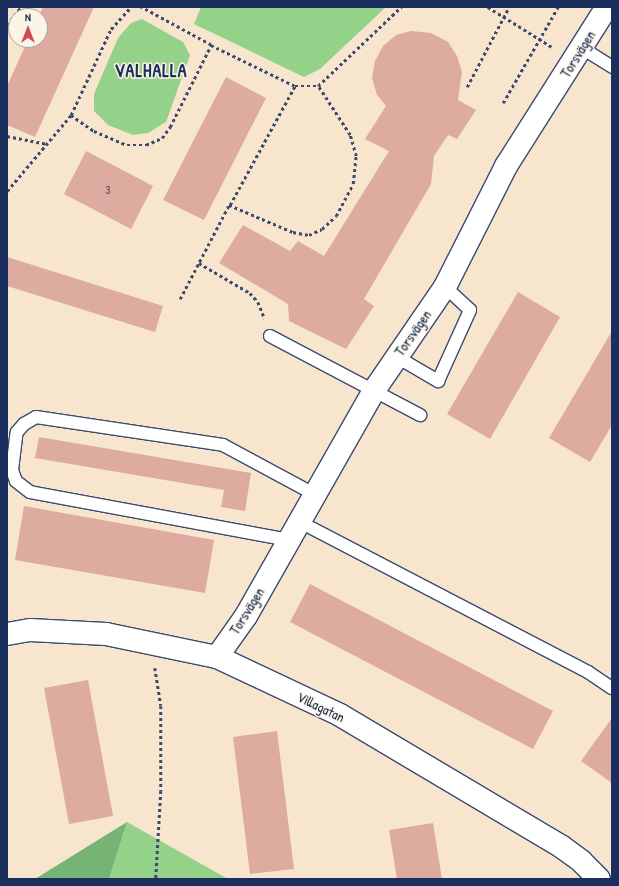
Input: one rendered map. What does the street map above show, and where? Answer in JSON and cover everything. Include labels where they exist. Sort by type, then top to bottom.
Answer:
[{"type":"street","name":"Torsvägen","points":[[217,657],[246,616],[316,495],[373,392],[445,287],[506,166],[607,7]]},
{"type":"street","name":"Villagatan","points":[[7,634],[30,630],[72,631],[150,642],[217,657],[340,715],[562,847],[582,861],[599,879]]},
{"type":"lane","points":[[578,54],[612,67]]},
{"type":"lane","points":[[397,357],[438,381],[470,310],[445,287]]},
{"type":"lane","points":[[270,336],[373,392],[420,415]]},
{"type":"lane","points":[[316,495],[223,445],[36,417],[17,432],[12,470],[16,481],[30,492],[295,531],[588,672],[612,688]]},
{"type":"path","points":[[7,25],[21,7]]},
{"type":"path","points":[[7,191],[71,115],[110,29],[131,7]]},
{"type":"path","points":[[141,7],[211,45],[294,86],[318,86],[401,7]]},
{"type":"path","points":[[488,7],[538,38],[578,54]]},
{"type":"path","points":[[467,87],[509,7]]},
{"type":"path","points":[[503,103],[538,38],[558,7]]},
{"type":"path","points":[[71,115],[94,131],[127,145],[146,145],[162,138],[170,128],[211,45]]},
{"type":"path","points":[[180,299],[294,86]]},
{"type":"path","points":[[229,205],[293,232],[309,235],[322,229],[336,216],[353,184],[356,156],[350,135],[318,86]]},
{"type":"path","points":[[7,136],[47,144]]},
{"type":"path","points":[[199,263],[250,293],[258,302],[270,336]]},
{"type":"path","points":[[150,642],[161,706],[161,791],[156,879]]},
{"type":"green space","points":[[201,7],[386,7],[320,69],[304,77],[194,24]]},
{"type":"green space","points":[[142,19],[183,42],[190,55],[166,122],[148,133],[133,135],[108,125],[94,111],[94,94],[118,38],[131,23]]},
{"type":"green space","points":[[127,822],[228,879],[109,879]]},
{"type":"green space","points":[[127,822],[109,879],[35,879]]},
{"type":"building","points":[[94,7],[35,137],[7,125],[7,86],[24,48],[48,48],[48,8],[43,8]]},
{"type":"building","points":[[411,31],[431,33],[448,42],[457,56],[462,72],[458,100],[476,110],[457,139],[448,135],[434,156],[431,184],[364,299],[374,306],[346,349],[289,321],[288,304],[219,263],[243,225],[290,251],[298,241],[324,256],[389,151],[365,139],[386,106],[377,95],[372,78],[375,61],[383,46],[396,35]]},
{"type":"building","points":[[226,77],[266,98],[204,220],[163,200]]},
{"type":"building","points":[[86,151],[153,186],[131,229],[64,194]]},
{"type":"building","points":[[7,257],[163,306],[155,332],[7,286]]},
{"type":"building","points":[[518,292],[560,317],[490,439],[447,414]]},
{"type":"building","points":[[612,331],[612,425],[590,462],[549,438]]},
{"type":"building","points":[[39,437],[251,473],[245,511],[221,507],[224,490],[35,458]]},
{"type":"building","points":[[24,506],[214,540],[205,593],[15,560]]},
{"type":"building","points":[[310,584],[553,711],[533,749],[290,622]]},
{"type":"building","points":[[88,680],[113,816],[69,824],[44,688]]},
{"type":"building","points":[[612,718],[612,783],[581,761]]},
{"type":"building","points":[[277,731],[294,869],[250,874],[233,737]]},
{"type":"building","points":[[433,823],[442,879],[397,879],[389,830]]},
{"type":"district","name":"VALHALLA","points":[[151,71]]}]
